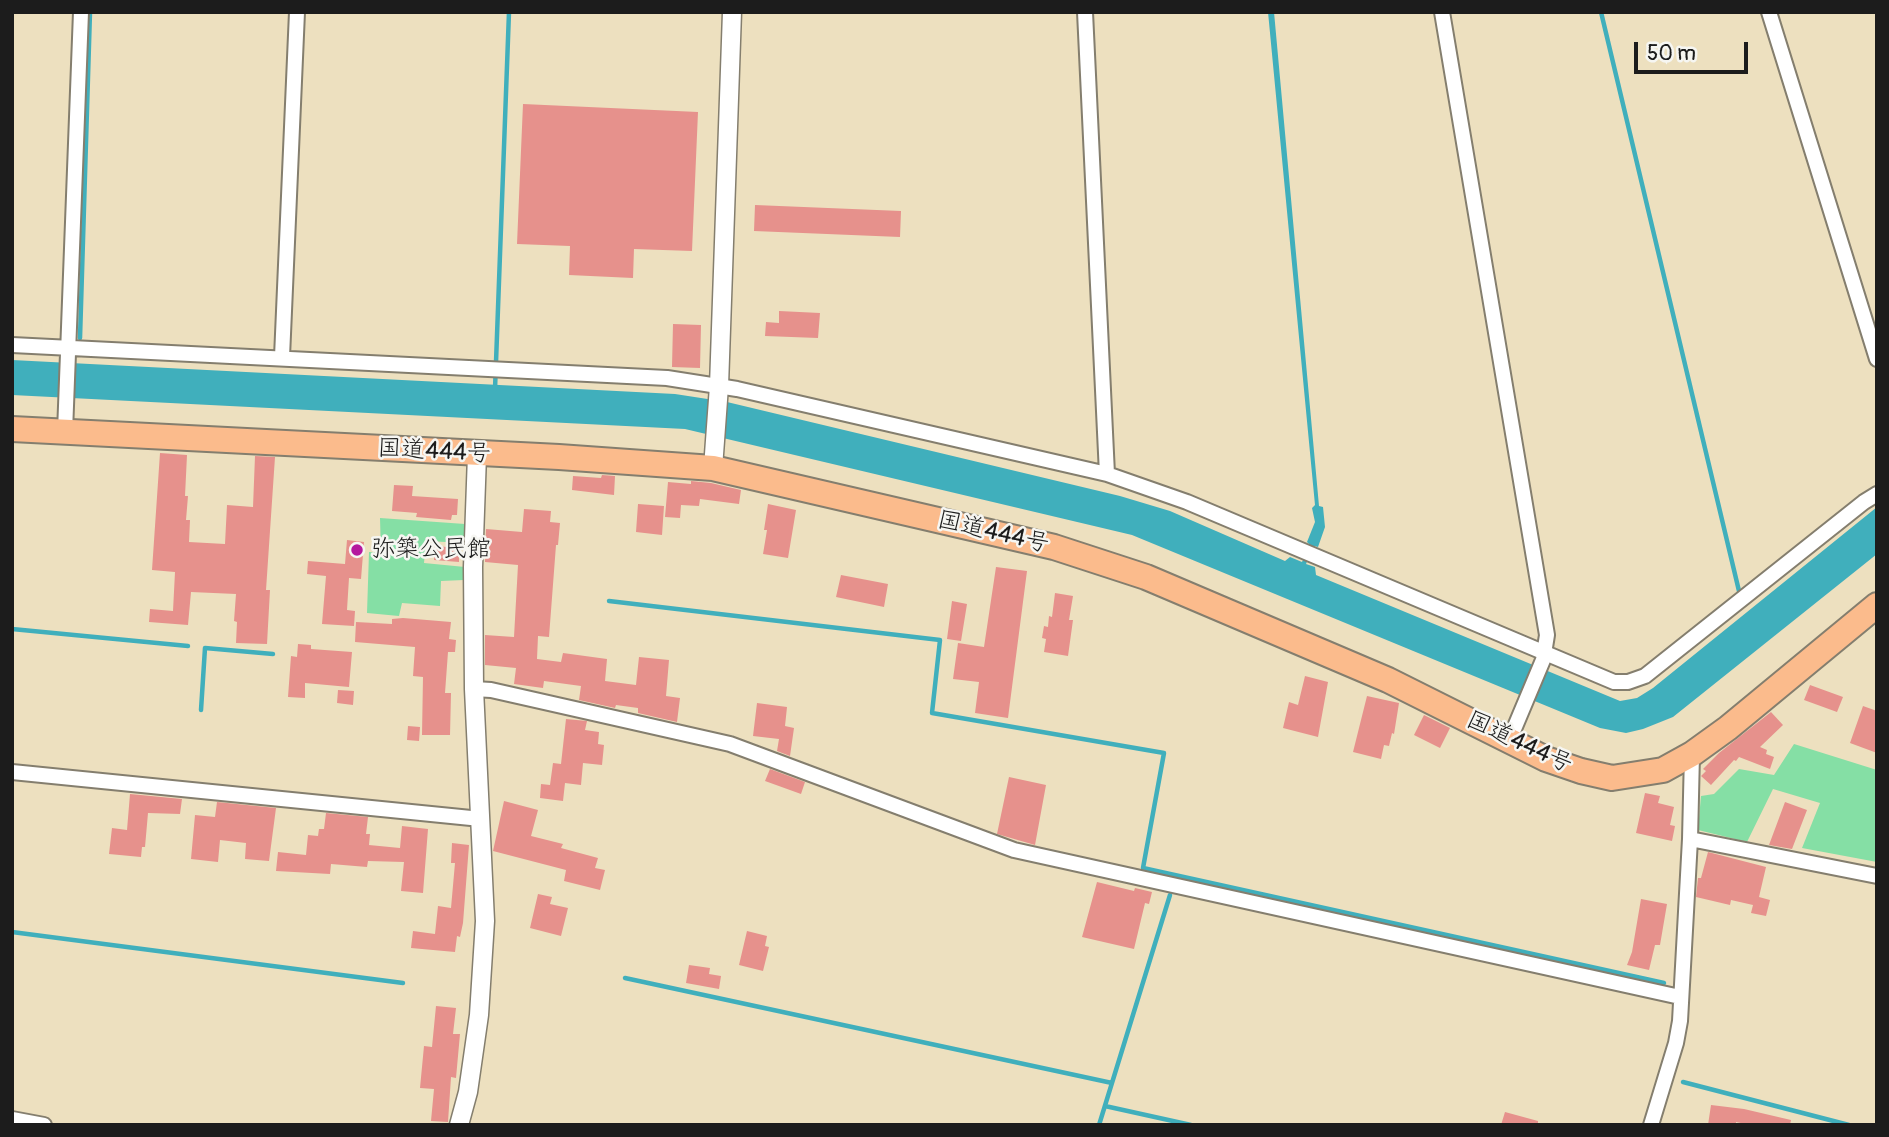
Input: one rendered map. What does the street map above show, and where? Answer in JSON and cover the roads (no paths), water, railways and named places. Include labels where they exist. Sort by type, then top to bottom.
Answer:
[{"type":"highway","name":"国道444号","points":[[12,429],[672,464],[714,456],[1054,547],[1146,577],[1388,680],[1546,759],[1612,778],[1663,770],[1692,754],[1728,728],[1877,605]]},
{"type":"street","points":[[65,432],[80,12]]},
{"type":"street","points":[[282,357],[297,12]]},
{"type":"street","points":[[714,456],[719,390],[732,12]]},
{"type":"street","points":[[1085,12],[1107,474]]},
{"type":"street","points":[[1442,12],[1547,635],[1544,657],[1508,741]]},
{"type":"street","points":[[1769,12],[1871,322],[1877,359]]},
{"type":"street","points":[[12,345],[69,352],[282,357],[667,378],[1107,474],[1187,502],[1544,657],[1614,682],[1628,682],[1645,676],[1877,494]]},
{"type":"street","points":[[459,1125],[468,1092],[479,1015],[485,921],[474,689],[473,567],[477,455]]},
{"type":"street","points":[[474,689],[491,690],[730,744],[1014,850],[1680,997]]},
{"type":"street","points":[[1651,1125],[1676,1044],[1680,1021],[1692,754]]},
{"type":"street","points":[[12,772],[481,820]]},
{"type":"street","points":[[1690,839],[1877,876]]},
{"type":"street","points":[[12,1119],[44,1125]]},
{"type":"water","points":[[1268,12],[1274,12],[1319,506],[1323,507],[1325,527],[1318,547],[1314,546],[1306,564],[1315,567],[1316,575],[1620,701],[1637,698],[1653,688],[1877,507],[1877,554],[1673,717],[1626,733],[1600,728],[1132,535],[685,429],[12,395],[12,360],[675,394],[727,402],[1120,496],[1170,511],[1285,561],[1290,557],[1302,562],[1310,545],[1307,542],[1315,522],[1312,508],[1315,505]]},
{"type":"waterway","points":[[80,338],[90,12]]},
{"type":"waterway","points":[[495,389],[509,12]]},
{"type":"waterway","points":[[1601,12],[1739,591]]},
{"type":"waterway","points":[[609,601],[940,640],[932,713],[1164,753],[1143,868],[1664,983]]},
{"type":"waterway","points":[[12,629],[188,646]]},
{"type":"waterway","points":[[201,710],[205,648],[273,654]]},
{"type":"waterway","points":[[1099,1125],[1170,895]]},
{"type":"waterway","points":[[12,932],[403,983]]},
{"type":"waterway","points":[[625,978],[1112,1083]]},
{"type":"waterway","points":[[1683,1082],[1849,1125]]},
{"type":"waterway","points":[[1105,1106],[1191,1125]]},
{"type":"place","name":"弥築公民館","points":[[357,550]]}]
